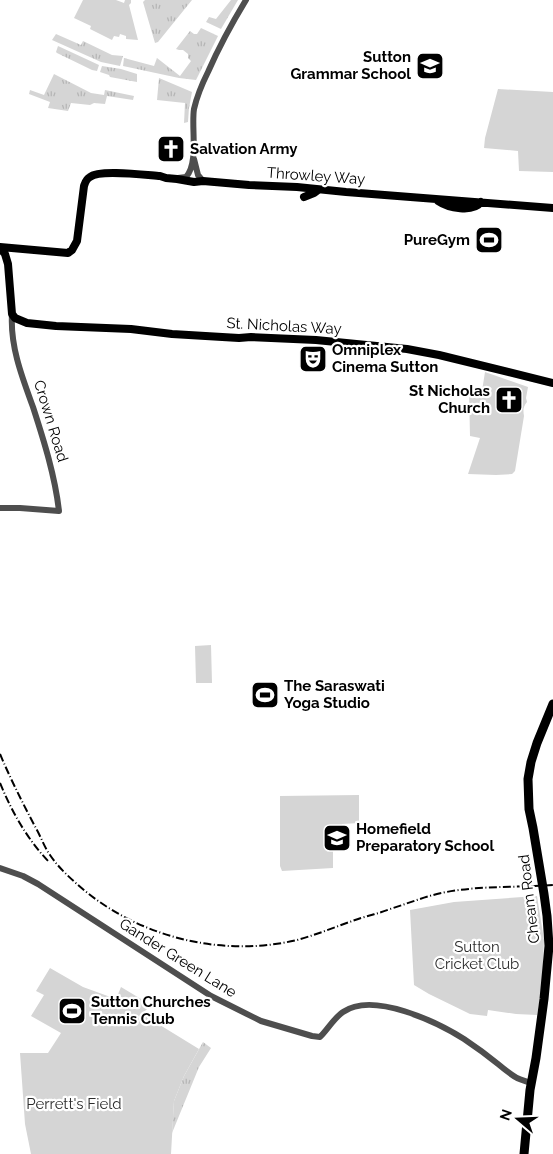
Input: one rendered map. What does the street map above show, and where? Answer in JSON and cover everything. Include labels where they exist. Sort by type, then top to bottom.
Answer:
[{"type":"highway","name":"Cheam Road","points":[[524,1154],[531,1083],[548,961],[548,926],[529,809],[528,779],[537,743],[553,704]]},
{"type":"main road","name":"Throwley Way","points":[[24,250],[68,253],[72,250],[77,241],[86,180],[90,176],[100,173],[160,176],[194,182],[297,187],[553,208]]},
{"type":"main road","points":[[304,197],[318,190]]},
{"type":"main road","points":[[0,248],[24,250]]},
{"type":"main road","name":"Crown Road","points":[[0,248],[5,254],[8,264],[12,314]]},
{"type":"main road","points":[[8,264],[16,250],[24,250]]},
{"type":"main road","name":"St. Nicholas Way","points":[[12,314],[27,323],[56,326],[130,329],[233,338],[251,337],[323,341],[407,348],[553,384]]},
{"type":"street","points":[[177,179],[186,177],[192,169],[193,122],[197,96],[218,51],[246,0]]},
{"type":"street","points":[[193,158],[198,175],[203,181]]},
{"type":"street","name":"Crown Road","points":[[0,508],[60,511],[49,461],[17,358],[13,340],[12,314]]},
{"type":"street","points":[[13,340],[15,329],[27,323]]},
{"type":"street","name":"Gander Green Lane","points":[[0,868],[23,876],[38,884],[211,996],[262,1021],[320,1037],[343,1012],[350,1008],[367,1005],[393,1008],[452,1032],[514,1076],[531,1083]]},
{"type":"green space","points":[[83,0],[116,0],[124,3],[125,0],[131,0],[129,5],[138,40],[126,39],[126,36],[120,34],[119,37],[114,36],[112,40],[90,29],[91,26],[74,18]]},
{"type":"green space","points":[[145,0],[192,0],[158,42],[155,43],[143,2]]},
{"type":"green space","points":[[231,0],[238,0],[221,29],[206,22],[209,17],[216,19]]},
{"type":"green space","points":[[201,28],[218,36],[196,80],[123,66],[124,58],[154,66],[157,58],[180,76],[191,61],[188,58],[188,54],[183,50],[176,49],[190,31],[197,34]]},
{"type":"green space","points":[[56,34],[81,45],[83,41],[112,55],[123,56],[120,66],[101,62],[52,40]]},
{"type":"green space","points":[[58,46],[99,65],[97,71],[57,53]]},
{"type":"green space","points":[[102,66],[137,74],[137,82],[110,77],[100,72]]},
{"type":"green space","points":[[54,74],[91,93],[104,95],[105,90],[134,96],[133,100],[107,96],[105,104],[71,103],[68,111],[48,108],[50,102],[29,94],[30,90],[44,95]]},
{"type":"green space","points":[[159,78],[192,92],[188,122],[184,123],[185,103],[157,100]]},
{"type":"green space","points":[[498,89],[553,92],[553,172],[519,171],[518,151],[484,148]]},
{"type":"green space","points":[[485,372],[528,387],[515,471],[512,474],[468,474],[480,438],[470,436],[469,391],[482,391]]},
{"type":"green space","points":[[211,645],[212,683],[196,683],[195,646]]},
{"type":"green space","points":[[359,795],[359,823],[342,824],[342,835],[333,835],[333,868],[282,871],[280,866],[280,796]]},
{"type":"green space","name":"Sutton Cricket Club","points":[[537,896],[544,940],[542,987],[537,1015],[488,1010],[487,1016],[470,1014],[414,985],[410,910],[454,902]]},
{"type":"green space","name":"Perrett's Field","points":[[50,968],[83,987],[116,999],[121,987],[151,1005],[142,1014],[199,1049],[184,1076],[174,1101],[171,1154],[31,1154],[25,1124],[20,1053],[48,1053],[61,1033],[31,1016],[44,995],[36,991]]},
{"type":"green space","points":[[203,1042],[211,1048],[199,1067],[172,1133],[174,1101],[184,1076]]},
{"type":"railway","points":[[0,754],[47,850],[63,871],[101,903],[126,918],[153,930],[181,939],[210,944],[268,945],[305,938],[419,899],[451,891],[553,885]]},
{"type":"railway","points":[[0,783],[21,825],[49,862]]},
{"type":"place","name":"Sutton Grammar School","points":[[430,66]]},
{"type":"place","name":"Salvation Army","points":[[171,149]]},
{"type":"place","name":"PureGym","points":[[489,240]]},
{"type":"place","name":"Omniplex Cinema Sutton","points":[[313,359]]},
{"type":"place","name":"St Nicholas Church","points":[[509,400]]},
{"type":"place","name":"The Saraswati Yoga Studio","points":[[265,695]]},
{"type":"place","name":"Homefield Preparatory School","points":[[337,838]]},
{"type":"place","name":"Sutton Churches Tennis Club","points":[[72,1011]]}]
